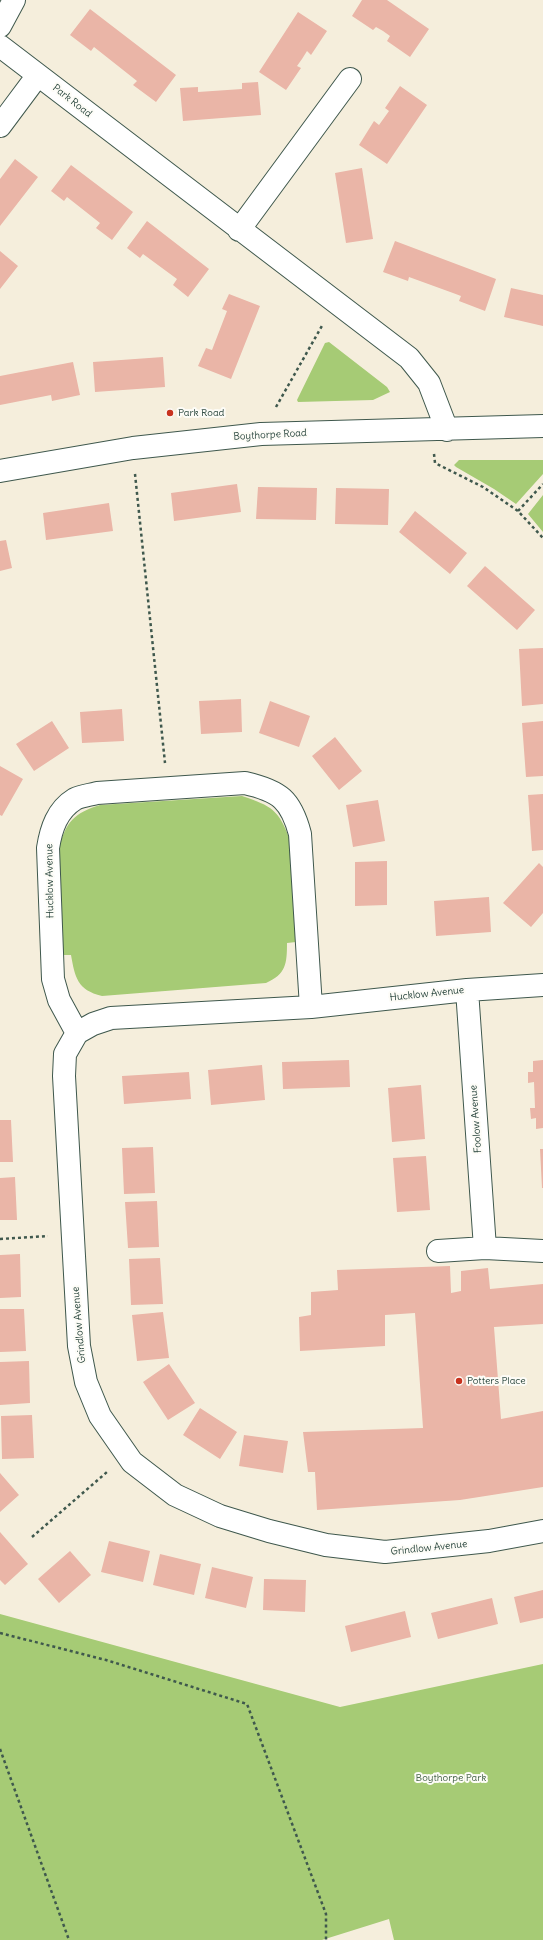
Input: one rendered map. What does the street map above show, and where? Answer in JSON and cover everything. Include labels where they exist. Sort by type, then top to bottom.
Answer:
[{"type":"street","points":[[0,26],[14,0]]},
{"type":"street","name":"Park Road","points":[[0,46],[239,230],[336,301],[409,358],[430,383],[439,430]]},
{"type":"street","points":[[0,126],[38,75]]},
{"type":"street","points":[[239,230],[350,79]]},
{"type":"street","name":"Boythorpe Road","points":[[0,471],[133,448],[261,434],[543,426]]},
{"type":"street","name":"Hucklow Avenue","points":[[311,1006],[300,834],[294,814],[282,798],[265,788],[245,783],[97,792],[76,799],[61,812],[51,830],[48,848],[53,979],[59,1000],[77,1033],[93,1024],[111,1018],[311,1006],[467,990],[543,985]]},
{"type":"street","name":"Foolow Avenue","points":[[467,990],[485,1248]]},
{"type":"street","name":"Grindlow Avenue","points":[[77,1033],[65,1054],[64,1076],[79,1346],[86,1382],[100,1416],[132,1462],[175,1495],[220,1516],[269,1531],[326,1545],[385,1552],[489,1541],[543,1531]]},
{"type":"street","points":[[438,1252],[485,1248],[543,1251]]},
{"type":"path","points":[[261,434],[336,301]]},
{"type":"path","points":[[439,430],[435,463],[483,487],[518,512],[543,538]]},
{"type":"path","points":[[133,448],[167,788]]},
{"type":"path","points":[[518,512],[543,484]]},
{"type":"path","points":[[0,1239],[72,1234]]},
{"type":"path","points":[[32,1537],[127,1454]]},
{"type":"path","points":[[0,1633],[106,1660],[246,1704],[326,1914],[326,1940]]},
{"type":"path","points":[[0,1748],[69,1940]]},
{"type":"green space","points":[[329,342],[387,387],[390,392],[373,400],[298,402],[297,400],[325,343]]},
{"type":"green space","points":[[459,460],[543,460],[543,474],[516,504],[494,489],[456,467],[454,465]]},
{"type":"green space","points":[[543,495],[543,532],[528,514]]},
{"type":"green space","points":[[242,796],[261,803],[273,810],[282,822],[290,840],[296,942],[287,943],[286,963],[278,976],[266,983],[102,996],[87,990],[82,986],[76,976],[71,955],[63,955],[59,848],[65,831],[72,820],[84,811],[100,805]]},
{"type":"green space","name":"Boythorpe Park","points":[[0,1614],[340,1707],[543,1664],[543,1940],[394,1940],[389,1919],[322,1940],[0,1940]]},
{"type":"building","points":[[362,0],[387,0],[429,29],[410,57],[387,41],[390,36],[383,31],[376,27],[373,30],[352,16]]},
{"type":"building","points":[[90,9],[176,75],[156,102],[133,85],[137,81],[94,47],[91,51],[70,35]]},
{"type":"building","points":[[298,12],[327,31],[311,55],[307,51],[297,66],[301,68],[286,90],[259,72]]},
{"type":"building","points":[[258,82],[261,115],[183,121],[180,88],[198,87],[198,92],[242,89],[242,83]]},
{"type":"building","points":[[400,86],[427,105],[387,164],[359,145],[374,121],[379,125],[389,111],[385,108]]},
{"type":"building","points":[[15,159],[38,177],[0,226],[0,179]]},
{"type":"building","points":[[71,165],[133,212],[112,240],[96,228],[100,223],[67,197],[64,201],[51,191]]},
{"type":"building","points":[[362,168],[373,239],[346,243],[335,173]]},
{"type":"building","points":[[147,221],[209,269],[188,297],[173,285],[177,279],[143,254],[140,258],[127,248]]},
{"type":"building","points":[[395,241],[496,279],[485,311],[459,301],[461,296],[409,277],[408,281],[383,272]]},
{"type":"building","points":[[0,251],[18,266],[0,289]]},
{"type":"building","points":[[511,288],[543,295],[543,326],[504,317]]},
{"type":"building","points":[[229,294],[260,306],[231,379],[198,366],[206,348],[212,350],[227,311],[222,309]]},
{"type":"building","points":[[163,357],[165,387],[95,392],[93,362]]},
{"type":"building","points":[[73,362],[80,395],[52,401],[51,395],[0,405],[0,376]]},
{"type":"building","points":[[237,484],[241,512],[174,521],[171,493]]},
{"type":"building","points":[[258,487],[317,488],[316,520],[256,519]]},
{"type":"building","points":[[336,488],[389,489],[388,525],[335,524]]},
{"type":"building","points":[[109,503],[113,531],[46,540],[43,513]]},
{"type":"building","points":[[415,511],[467,553],[450,574],[399,532]]},
{"type":"building","points":[[6,540],[12,568],[0,571],[0,541]]},
{"type":"building","points":[[485,566],[535,610],[517,630],[467,586]]},
{"type":"building","points":[[543,648],[543,704],[522,706],[519,649]]},
{"type":"building","points":[[241,699],[242,732],[201,734],[199,701]]},
{"type":"building","points":[[270,701],[310,716],[299,747],[259,733]]},
{"type":"building","points":[[122,709],[124,741],[82,743],[80,712]]},
{"type":"building","points":[[52,721],[69,748],[34,771],[16,744]]},
{"type":"building","points":[[543,721],[543,776],[526,777],[522,723]]},
{"type":"building","points":[[335,737],[362,771],[339,790],[312,756]]},
{"type":"building","points":[[0,766],[23,779],[2,816],[0,815]]},
{"type":"building","points":[[543,794],[543,850],[532,851],[528,795]]},
{"type":"building","points":[[378,800],[385,841],[353,847],[346,805]]},
{"type":"building","points":[[387,861],[387,905],[355,906],[355,862]]},
{"type":"building","points":[[539,863],[543,867],[543,913],[531,927],[503,903]]},
{"type":"building","points":[[489,897],[491,932],[436,936],[434,901]]},
{"type":"building","points":[[349,1060],[350,1087],[283,1089],[282,1062]]},
{"type":"building","points":[[543,1060],[543,1128],[536,1129],[536,1118],[531,1119],[530,1108],[535,1108],[534,1082],[528,1083],[528,1072],[533,1072],[533,1061]]},
{"type":"building","points":[[262,1065],[265,1100],[211,1105],[208,1070]]},
{"type":"building","points":[[189,1072],[191,1099],[124,1104],[122,1076]]},
{"type":"building","points":[[421,1085],[425,1139],[392,1142],[388,1088]]},
{"type":"building","points":[[0,1120],[11,1120],[13,1162],[0,1162]]},
{"type":"building","points":[[153,1147],[155,1193],[124,1194],[122,1148]]},
{"type":"building","points":[[540,1149],[543,1149],[543,1188],[542,1188]]},
{"type":"building","points":[[426,1156],[430,1210],[397,1212],[393,1158]]},
{"type":"building","points":[[15,1177],[17,1220],[0,1220],[0,1178]]},
{"type":"building","points":[[157,1201],[159,1247],[128,1248],[125,1202]]},
{"type":"building","points":[[20,1254],[21,1297],[0,1298],[0,1255]]},
{"type":"building","points":[[160,1258],[163,1304],[131,1305],[129,1259]]},
{"type":"building","name":"Potters Place","points":[[450,1266],[451,1293],[461,1291],[461,1271],[488,1268],[490,1289],[543,1284],[543,1324],[494,1327],[501,1419],[543,1411],[543,1487],[460,1500],[317,1510],[315,1472],[308,1472],[303,1432],[423,1428],[415,1313],[385,1315],[385,1346],[300,1351],[299,1317],[311,1315],[311,1292],[338,1290],[337,1270]]},
{"type":"building","points":[[0,1309],[24,1309],[26,1351],[0,1352]]},
{"type":"building","points":[[163,1312],[169,1358],[137,1361],[132,1315]]},
{"type":"building","points":[[29,1361],[30,1403],[0,1405],[0,1362]]},
{"type":"building","points":[[169,1364],[195,1403],[168,1420],[143,1382]]},
{"type":"building","points":[[200,1408],[237,1432],[220,1459],[183,1435]]},
{"type":"building","points":[[32,1415],[34,1458],[2,1459],[1,1416]]},
{"type":"building","points":[[244,1435],[288,1441],[283,1473],[239,1466]]},
{"type":"building","points":[[0,1473],[19,1495],[0,1512]]},
{"type":"building","points":[[0,1532],[28,1564],[5,1585],[0,1580]]},
{"type":"building","points":[[109,1541],[150,1551],[143,1582],[101,1572]]},
{"type":"building","points":[[70,1551],[91,1575],[59,1603],[38,1579]]},
{"type":"building","points":[[160,1554],[201,1564],[194,1595],[153,1585]]},
{"type":"building","points":[[212,1567],[253,1577],[246,1608],[205,1598]]},
{"type":"building","points":[[264,1579],[306,1580],[305,1612],[263,1610]]},
{"type":"building","points":[[543,1590],[543,1618],[520,1623],[514,1597]]},
{"type":"building","points":[[492,1598],[498,1624],[438,1639],[431,1613]]},
{"type":"building","points":[[405,1611],[411,1637],[351,1652],[345,1626]]},
{"type":"place","name":"Park Road","points":[[170,413]]},
{"type":"place","name":"Potters Place","points":[[459,1381]]}]
